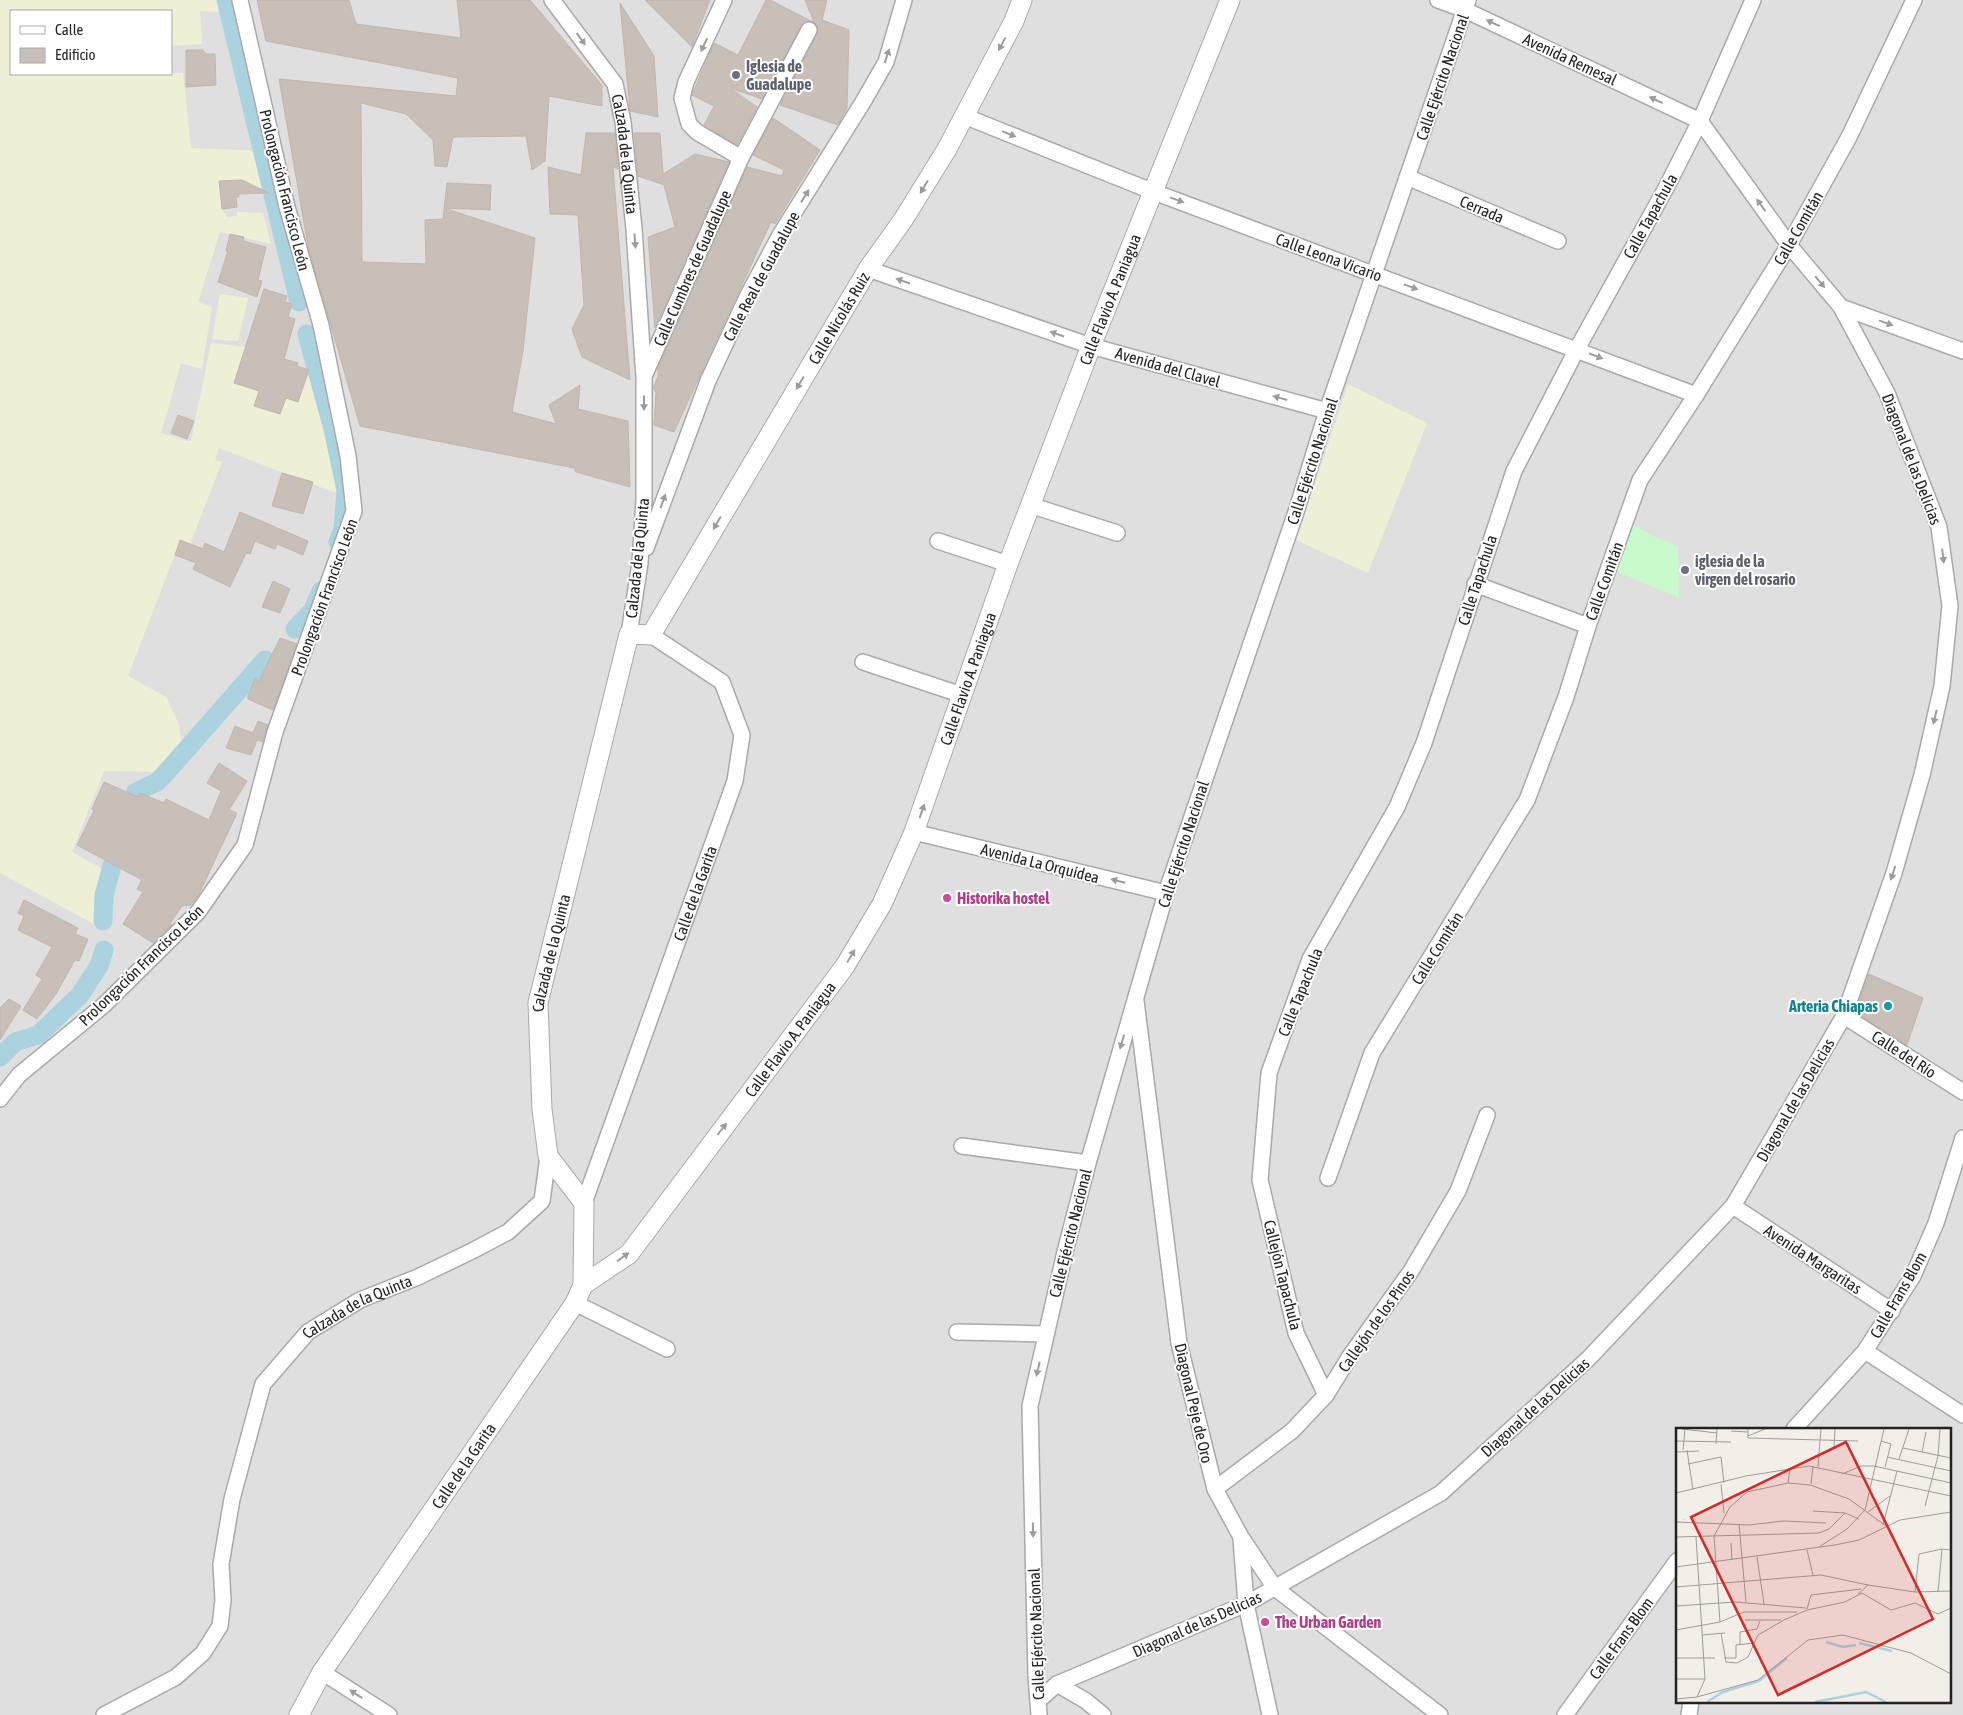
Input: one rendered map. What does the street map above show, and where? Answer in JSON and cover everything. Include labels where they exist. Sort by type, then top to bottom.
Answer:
[{"type":"street","name":"Prolongación Francisco León","points":[[0,1099],[20,1075],[104,1005],[198,912],[245,846],[275,732],[354,512],[348,456],[321,325],[287,207],[240,0]]},
{"type":"street","name":"Calzada de la Quinta","points":[[104,1715],[176,1677],[204,1654],[220,1626],[223,1600],[221,1564],[232,1499],[263,1384],[308,1332],[360,1300],[427,1272],[508,1232],[542,1201],[548,1156],[542,1110],[538,1003],[629,634],[640,563],[644,500],[644,378],[634,230],[623,122],[615,84],[565,7],[552,0]]},
{"type":"street","points":[[724,0],[686,82],[682,98],[689,124],[697,132],[740,158]]},
{"type":"street","name":"Calle Real de Guadalupe","points":[[640,563],[708,381],[748,295],[780,236],[886,62],[904,0]]},
{"type":"street","name":"Calle Nicolás Ruiz","points":[[651,635],[868,269],[903,220],[947,149],[1014,21],[1022,0]]},
{"type":"street","name":"Calle Flavio A. Paniagua","points":[[583,1284],[629,1254],[845,966],[882,904],[914,832],[1008,564],[1091,346],[1230,0]]},
{"type":"street","name":"Avenida Remesal","points":[[1438,0],[1466,5],[1700,120]]},
{"type":"street","name":"Calle Tapachula","points":[[1260,1180],[1269,1073],[1310,958],[1397,807],[1424,743],[1475,584],[1514,471],[1577,349],[1666,188],[1700,120],[1753,0]]},
{"type":"street","name":"Calle Comitán","points":[[1328,1178],[1372,1053],[1527,800],[1566,697],[1588,626],[1640,480],[1789,245],[1849,137],[1914,0]]},
{"type":"street","name":"Calle Ejército Nacional","points":[[1039,1708],[1036,1676],[1030,1406],[1088,1163],[1166,893],[1296,512],[1327,411],[1466,5]]},
{"type":"street","name":"Calle Cumbres de Guadalupe","points":[[644,378],[740,158],[809,30]]},
{"type":"street","name":"Calle Leona Vicario","points":[[964,116],[1154,192],[1696,394]]},
{"type":"street","name":"Diagonal de las Delicias","points":[[1039,1708],[1057,1684],[1246,1604],[1441,1493],[1589,1358],[1733,1206],[1844,1016],[1894,873],[1922,775],[1942,686],[1950,606],[1940,527],[1886,393],[1840,307],[1789,245],[1700,120]]},
{"type":"street","name":"Cerrada","points":[[1407,177],[1558,241]]},
{"type":"street","name":"Avenida del Clavel","points":[[868,269],[1091,346],[1327,411]]},
{"type":"street","points":[[1840,307],[1963,351]]},
{"type":"street","points":[[1030,505],[1117,532]]},
{"type":"street","points":[[938,541],[1008,564]]},
{"type":"street","points":[[1475,584],[1588,626]]},
{"type":"street","points":[[629,634],[651,635]]},
{"type":"street","name":"Calle de la Garita","points":[[300,1715],[322,1672],[574,1303],[583,1284],[584,1203],[735,781],[742,735],[722,682],[651,635]]},
{"type":"street","points":[[862,662],[962,695]]},
{"type":"street","name":"Avenida La Orquídea","points":[[914,832],[1166,893]]},
{"type":"street","name":"Diagonal Peje de Oro","points":[[1136,995],[1179,1343],[1215,1489],[1241,1537],[1275,1588],[1440,1715]]},
{"type":"street","name":"Calle del Río","points":[[1844,1016],[1963,1092]]},
{"type":"street","name":"Callejón de los Pinos","points":[[1215,1489],[1292,1431],[1326,1395],[1350,1356],[1411,1271],[1458,1192],[1487,1114]]},
{"type":"street","name":"Calle Frans Blom","points":[[1795,1428],[1865,1351],[1892,1311],[1912,1276],[1936,1223],[1963,1138]]},
{"type":"street","points":[[962,1146],[1088,1163]]},
{"type":"street","points":[[548,1156],[584,1203]]},
{"type":"street","name":"Callejón Tapachula","points":[[1260,1180],[1296,1333],[1326,1395]]},
{"type":"street","name":"Avenida Margaritas","points":[[1733,1206],[1892,1311]]},
{"type":"street","points":[[574,1303],[667,1349]]},
{"type":"street","points":[[958,1332],[1046,1334]]},
{"type":"street","points":[[1865,1351],[1963,1415]]},
{"type":"street","points":[[1241,1537],[1246,1604],[1270,1715]]},
{"type":"street","name":"Calle Frans Blom","points":[[1565,1715],[1676,1563]]},
{"type":"street","points":[[322,1672],[389,1715]]},
{"type":"street","points":[[1057,1684],[1086,1701],[1103,1715]]},
{"type":"street","points":[[1689,1715],[1691,1702]]},
{"type":"shaded area","points":[[0,0],[1963,0],[1963,1715],[0,1715]]},
{"type":"green space","points":[[0,0],[218,0],[219,12],[200,11],[202,44],[172,46],[172,10],[10,10],[10,75],[172,75],[172,73],[183,73],[191,148],[259,151],[266,190],[251,190],[248,182],[243,180],[219,181],[222,209],[227,217],[237,216],[237,212],[263,213],[271,244],[220,232],[198,302],[212,307],[202,369],[181,363],[161,433],[191,441],[211,343],[246,347],[259,391],[255,406],[280,414],[286,398],[298,402],[309,370],[310,332],[329,428],[341,472],[336,493],[219,448],[215,460],[222,462],[190,544],[180,541],[128,676],[166,697],[179,724],[182,747],[164,772],[104,771],[72,852],[106,871],[94,924],[0,873]]},
{"type":"green space","points":[[220,294],[248,298],[238,341],[212,339]]},
{"type":"green space","points":[[1348,384],[1427,423],[1368,573],[1296,540]]},
{"type":"green space","points":[[1632,524],[1657,538],[1678,546],[1679,598],[1614,570]]},
{"type":"building","points":[[257,0],[349,0],[356,24],[461,38],[457,0],[530,0],[602,85],[602,106],[549,96],[545,161],[532,170],[526,136],[453,137],[447,167],[435,166],[433,140],[406,114],[361,103],[362,262],[426,264],[425,220],[443,219],[444,208],[535,238],[523,351],[512,412],[556,424],[549,405],[580,385],[578,409],[628,421],[630,487],[576,472],[574,468],[360,426],[308,246],[279,79],[456,96],[458,78],[266,41]]},
{"type":"building","points":[[645,0],[710,0],[692,47]]},
{"type":"building","name":"Iglesia de Guadalupe","points":[[766,0],[770,0],[813,22],[804,22],[801,26],[762,99],[733,89],[757,107],[737,145],[704,125],[714,106],[692,95],[714,43],[738,55]]},
{"type":"building","points":[[805,0],[827,0],[822,20],[849,30],[847,108],[838,125],[780,105],[817,34],[817,25]]},
{"type":"building","points":[[620,3],[654,56],[658,117],[630,111]]},
{"type":"building","points":[[186,50],[203,50],[206,54],[215,54],[216,85],[186,87]]},
{"type":"building","points":[[773,118],[820,150],[775,224],[771,222],[674,432],[654,425],[656,392],[653,388],[658,377],[658,368],[747,167],[782,176],[784,170],[753,155]]},
{"type":"building","points":[[586,133],[615,133],[618,169],[613,167],[630,380],[582,357],[572,329],[584,305],[578,215],[550,214],[548,167],[581,175]]},
{"type":"building","points":[[634,133],[660,133],[663,174],[695,154],[729,162],[655,328],[648,237],[675,227],[664,185],[638,176]]},
{"type":"building","points":[[242,180],[269,193],[239,194],[239,197],[236,197],[237,207],[222,209],[219,181]]},
{"type":"building","points":[[447,183],[491,185],[490,210],[444,208]]},
{"type":"building","points":[[230,234],[244,237],[243,241],[266,247],[258,280],[262,281],[257,297],[218,282],[228,251],[226,251]]},
{"type":"building","points":[[264,289],[287,296],[285,302],[292,304],[288,317],[295,319],[284,359],[298,363],[297,366],[309,370],[298,402],[286,398],[280,414],[254,406],[259,391],[234,383]]},
{"type":"building","points":[[178,415],[194,421],[187,439],[171,433]]},
{"type":"building","points":[[282,473],[313,482],[303,514],[272,506]]},
{"type":"building","points":[[240,512],[308,541],[303,555],[277,544],[275,549],[255,541],[250,554],[246,553],[230,587],[193,569],[196,563],[175,555],[180,540],[203,549],[205,543],[224,552]]},
{"type":"building","points":[[273,581],[290,589],[280,613],[262,607]]},
{"type":"building","points":[[280,638],[297,644],[273,710],[248,699],[248,696],[255,679],[259,681]]},
{"type":"building","points":[[258,721],[268,725],[263,742],[257,740],[251,755],[226,748],[235,726],[253,733]]},
{"type":"building","points":[[219,763],[247,781],[229,810],[237,813],[199,894],[191,905],[182,906],[170,924],[172,925],[153,943],[123,924],[143,892],[137,889],[142,880],[77,845],[94,810],[92,809],[104,782],[138,797],[140,793],[164,803],[166,799],[209,820],[221,791],[207,783]]},
{"type":"building","points":[[24,900],[78,928],[75,934],[88,939],[79,961],[75,960],[56,994],[37,1019],[23,1010],[42,979],[36,975],[52,947],[18,930],[24,916],[18,913]]},
{"type":"building","name":"Arteria Chiapas","points":[[1869,974],[1923,998],[1907,1045],[1855,1012]]},
{"type":"building","points":[[9,999],[21,1006],[0,1040],[0,1008]]},
{"type":"waterway","points":[[226,0],[299,302]]},
{"type":"waterway","points":[[307,334],[333,429],[346,490],[343,529],[338,542]]},
{"type":"waterway","points":[[295,629],[313,610],[321,591]]},
{"type":"waterway","points":[[103,921],[104,895],[125,830],[123,825],[136,792],[157,782],[164,775],[265,660]]},
{"type":"waterway","points":[[0,1057],[15,1042],[38,1035],[80,995],[99,966],[104,950]]},
{"type":"place","name":"Iglesia de Guadalupe","points":[[736,75]]},
{"type":"place","name":"iglesia de la virgen del rosario","points":[[1685,570]]},
{"type":"place","name":"Historika hostel","points":[[947,898]]},
{"type":"place","name":"Arteria Chiapas","points":[[1888,1006]]},
{"type":"place","name":"The Urban Garden","points":[[1265,1622]]}]
